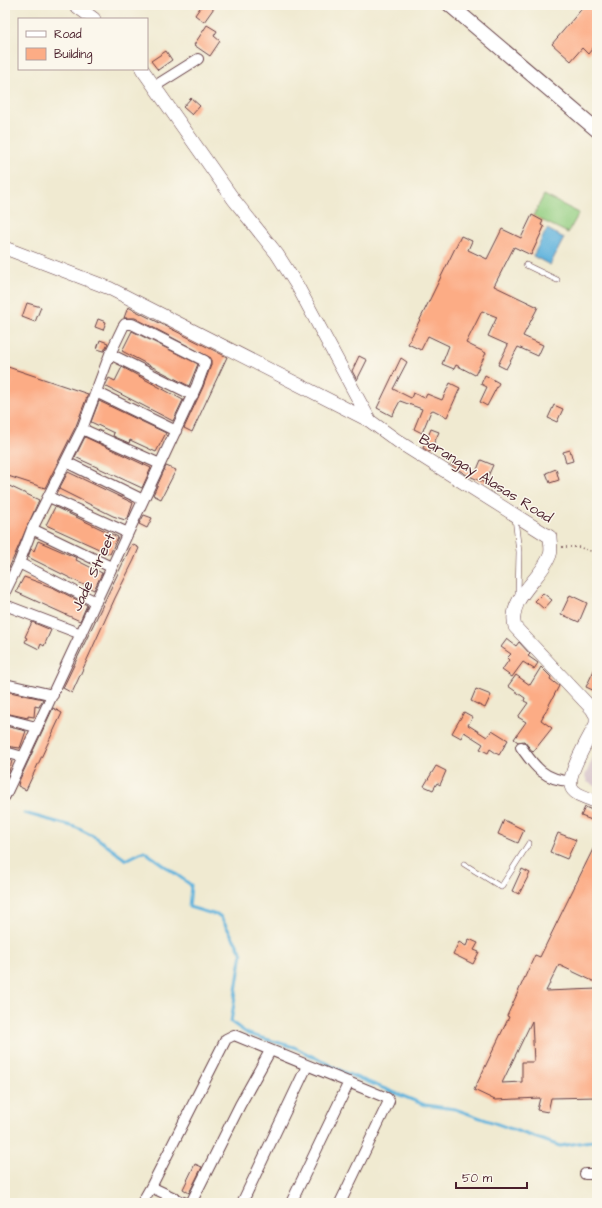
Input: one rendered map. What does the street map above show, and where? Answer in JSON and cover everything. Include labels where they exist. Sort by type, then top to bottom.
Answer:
[{"type":"main road","points":[[450,5],[597,130]]},
{"type":"street","points":[[75,5],[93,18]]},
{"type":"street","points":[[154,86],[198,59]]},
{"type":"street","points":[[143,70],[234,200],[277,254],[298,287],[370,421]]},
{"type":"street","name":"Barangay Alasas Road","points":[[5,248],[109,288],[370,421],[399,442],[550,537],[551,555],[518,602],[513,614],[515,627],[592,708],[596,716],[596,724],[571,776],[571,781]]},
{"type":"street","name":"Jade Street","points":[[6,790],[53,695],[193,395],[206,363],[205,360],[129,324],[122,327],[110,354]]},
{"type":"street","points":[[5,592],[19,563],[32,529],[82,429],[110,354],[193,395]]},
{"type":"street","points":[[96,392],[176,430]]},
{"type":"street","points":[[82,429],[160,464]]},
{"type":"street","points":[[66,462],[143,500]]},
{"type":"street","points":[[49,497],[128,533]]},
{"type":"street","points":[[32,529],[111,568]]},
{"type":"street","points":[[19,563],[96,602]]},
{"type":"street","points":[[5,605],[81,634]]},
{"type":"street","points":[[5,684],[53,695]]},
{"type":"street","points":[[5,719],[36,727]]},
{"type":"street","points":[[521,747],[535,766],[552,779],[559,781],[571,781],[570,786],[576,793],[597,802]]},
{"type":"street","points":[[5,752],[22,756]]},
{"type":"street","points":[[142,1203],[226,1038],[234,1035],[387,1098],[389,1102],[340,1203]]},
{"type":"street","points":[[191,1203],[240,1105],[270,1051]]},
{"type":"street","points":[[242,1203],[307,1066]]},
{"type":"street","points":[[291,1203],[349,1082]]},
{"type":"street","points":[[586,1174],[597,1174]]},
{"type":"street","points":[[151,1187],[185,1203]]},
{"type":"lane","points":[[526,265],[557,280]]},
{"type":"lane","points":[[515,515],[519,552],[518,602]]},
{"type":"lane","points":[[464,864],[500,887],[529,843]]},
{"type":"path","points":[[550,546],[578,547],[597,554]]},
{"type":"shaded area","points":[[597,748],[597,787],[587,782],[585,776]]},
{"type":"green space","points":[[544,195],[579,213],[568,233],[533,216]]},
{"type":"water","points":[[547,229],[564,238],[550,265],[533,256]]},
{"type":"building","points":[[202,5],[216,5],[204,22],[195,15]]},
{"type":"building","points":[[585,5],[597,5],[597,43],[588,54],[582,48],[571,61],[552,44]]},
{"type":"building","points":[[207,25],[217,31],[214,36],[220,41],[210,56],[194,45]]},
{"type":"building","points":[[166,51],[172,60],[158,70],[151,61]]},
{"type":"building","points":[[191,98],[200,106],[192,115],[183,107]]},
{"type":"building","points":[[532,215],[543,221],[541,225],[544,227],[531,255],[514,247],[494,286],[538,307],[523,336],[543,345],[538,356],[518,347],[506,369],[498,365],[508,345],[488,336],[497,317],[482,311],[466,343],[486,353],[475,375],[456,365],[454,369],[442,364],[449,346],[428,336],[421,350],[408,344],[461,236],[472,241],[468,250],[487,259],[502,229],[521,238]]},
{"type":"building","points":[[27,303],[41,307],[35,322],[22,317]]},
{"type":"building","points":[[128,307],[227,357],[192,432],[184,428],[203,387],[211,365],[211,358],[135,318],[124,318]]},
{"type":"building","points":[[98,319],[106,322],[103,330],[95,327]]},
{"type":"building","points":[[132,331],[198,364],[189,386],[122,351]]},
{"type":"building","points":[[100,340],[108,343],[104,351],[97,349]]},
{"type":"building","points":[[359,356],[367,360],[357,380],[352,371]]},
{"type":"building","points":[[401,358],[407,362],[393,389],[411,398],[413,393],[425,398],[427,394],[442,400],[450,383],[460,388],[447,417],[433,410],[431,411],[422,433],[414,429],[422,409],[400,401],[392,416],[377,408]]},
{"type":"building","points":[[5,366],[88,394],[76,426],[45,488],[5,475]]},
{"type":"building","points":[[122,367],[183,400],[173,421],[105,386],[109,378],[115,381]]},
{"type":"building","points":[[485,375],[499,383],[487,406],[480,402],[487,387],[481,384]]},
{"type":"building","points":[[99,401],[166,433],[156,452],[130,440],[129,443],[113,436],[114,433],[91,422]]},
{"type":"building","points":[[554,405],[563,409],[557,422],[548,418]]},
{"type":"building","points":[[431,429],[439,432],[430,452],[423,448]]},
{"type":"building","points":[[85,437],[151,468],[142,488],[75,457]]},
{"type":"building","points":[[570,450],[573,461],[566,463],[563,452]]},
{"type":"building","points":[[455,459],[476,472],[481,460],[493,465],[485,483],[465,474],[451,465]]},
{"type":"building","points":[[166,466],[176,470],[161,499],[153,495]]},
{"type":"building","points":[[556,469],[559,480],[550,483],[546,473]]},
{"type":"building","points":[[68,472],[133,503],[128,518],[125,520],[113,516],[59,489]]},
{"type":"building","points":[[5,484],[39,500],[5,577]]},
{"type":"building","points":[[55,507],[118,537],[110,554],[46,525]]},
{"type":"building","points":[[144,515],[152,518],[147,528],[139,524]]},
{"type":"building","points":[[38,541],[77,558],[76,560],[102,573],[94,590],[28,557],[31,549],[34,551]]},
{"type":"building","points":[[132,544],[139,548],[72,693],[63,688]]},
{"type":"building","points":[[24,577],[54,588],[87,605],[80,621],[16,592]]},
{"type":"building","points":[[543,593],[552,600],[544,609],[535,601]]},
{"type":"building","points":[[570,595],[587,603],[579,622],[561,614]]},
{"type":"building","points":[[32,622],[51,630],[44,646],[41,644],[39,649],[25,642],[27,638],[25,637]]},
{"type":"building","points":[[507,639],[516,646],[519,642],[530,654],[528,656],[538,663],[534,669],[523,662],[512,677],[502,670],[509,660],[507,658],[511,654],[501,647]]},
{"type":"building","points":[[597,664],[597,692],[586,687]]},
{"type":"building","points":[[541,667],[551,677],[550,679],[559,686],[541,720],[552,728],[533,752],[524,741],[518,742],[514,739],[526,722],[518,717],[528,703],[524,701],[525,698],[508,686],[516,675],[530,685]]},
{"type":"building","points":[[476,689],[491,695],[485,708],[471,701]]},
{"type":"building","points":[[5,691],[43,699],[39,707],[35,706],[34,717],[28,716],[28,718],[5,713]]},
{"type":"building","points":[[53,708],[62,713],[26,790],[18,786],[19,781]]},
{"type":"building","points":[[464,712],[473,717],[468,725],[487,737],[492,730],[508,740],[499,755],[490,749],[488,753],[480,749],[483,744],[464,732],[461,738],[452,733]]},
{"type":"building","points":[[5,726],[26,731],[20,748],[5,746]]},
{"type":"building","points":[[5,759],[12,761],[8,775],[5,775]]},
{"type":"building","points":[[436,766],[446,771],[440,785],[437,783],[433,790],[424,786]]},
{"type":"building","points":[[585,807],[597,812],[597,822],[581,816]]},
{"type":"building","points":[[504,820],[524,830],[518,843],[498,834]]},
{"type":"building","points":[[558,833],[576,840],[567,859],[550,852]]},
{"type":"building","points":[[597,841],[597,983],[559,965],[546,991],[597,989],[597,1097],[551,1098],[548,1112],[537,1110],[540,1098],[495,1100],[474,1090],[509,1017],[507,1016],[535,955],[540,957]],"holes":[[[532,1021],[534,1062],[522,1062],[522,1082],[502,1083]]]},
{"type":"building","points":[[522,869],[530,873],[519,894],[512,891]]},
{"type":"building","points":[[469,939],[478,943],[474,950],[479,952],[473,964],[453,954],[459,942],[466,946]]},
{"type":"building","points":[[195,1164],[202,1167],[189,1193],[183,1189]]},
{"type":"waterway","points":[[24,813],[75,827],[97,838],[126,860],[144,851],[191,885],[189,907],[220,916],[242,953],[231,1022],[248,1034],[294,1047],[348,1074],[425,1105],[455,1109],[560,1146],[597,1140]]}]
